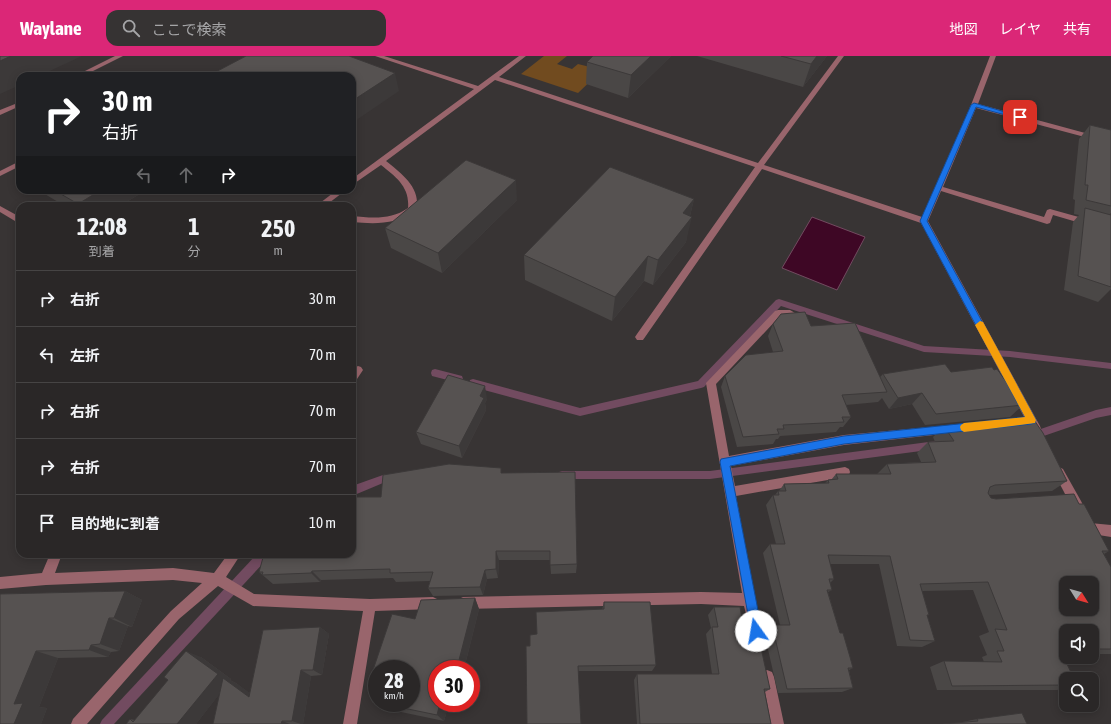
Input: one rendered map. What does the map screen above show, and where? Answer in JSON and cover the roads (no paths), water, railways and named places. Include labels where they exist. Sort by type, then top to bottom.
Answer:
[{"type":"street","points":[[86,72],[120,56]]},
{"type":"street","points":[[378,56],[479,89]]},
{"type":"street","points":[[356,180],[523,56]]},
{"type":"street","points":[[640,337],[760,166],[841,56]]},
{"type":"street","points":[[924,221],[974,105],[993,56]]},
{"type":"street","points":[[494,77],[924,221],[1028,421],[1042,441]]},
{"type":"street","points":[[974,105],[1111,142]]},
{"type":"street","points":[[0,113],[16,106]]},
{"type":"street","points":[[356,219],[386,220],[405,216],[412,209],[414,199],[406,182],[381,161]]},
{"type":"street","points":[[0,174],[16,165]]},
{"type":"street","points":[[938,188],[1047,221],[1050,212],[1111,229]]},
{"type":"street","points":[[326,202],[336,194]]},
{"type":"street","points":[[0,209],[16,219]]},
{"type":"street","points":[[760,646],[750,600],[711,383],[778,313],[790,313]]},
{"type":"street","points":[[725,462],[844,440],[961,428]]},
{"type":"street","points":[[1054,462],[1097,542]]},
{"type":"street","points":[[730,492],[845,472]]},
{"type":"street","points":[[1057,498],[1072,497]]},
{"type":"street","points":[[1086,523],[1111,531]]},
{"type":"street","points":[[46,580],[54,558]]},
{"type":"street","points":[[78,724],[175,615],[217,580],[232,558]]},
{"type":"street","points":[[0,583],[173,574],[217,580],[253,600],[370,605],[685,598],[750,600]]},
{"type":"street","points":[[350,724],[370,605]]},
{"type":"street","points":[[763,662],[777,724]]},
{"type":"waterway","points":[[473,383],[580,412],[701,384],[779,302],[924,349],[1010,354],[1111,366]]},
{"type":"waterway","points":[[435,373],[459,379]]},
{"type":"waterway","points":[[1032,436],[1096,414],[1111,411]]},
{"type":"waterway","points":[[562,475],[710,475],[936,445]]},
{"type":"waterway","points":[[356,489],[383,479],[394,478]]},
{"type":"waterway","points":[[106,724],[260,558]]}]
